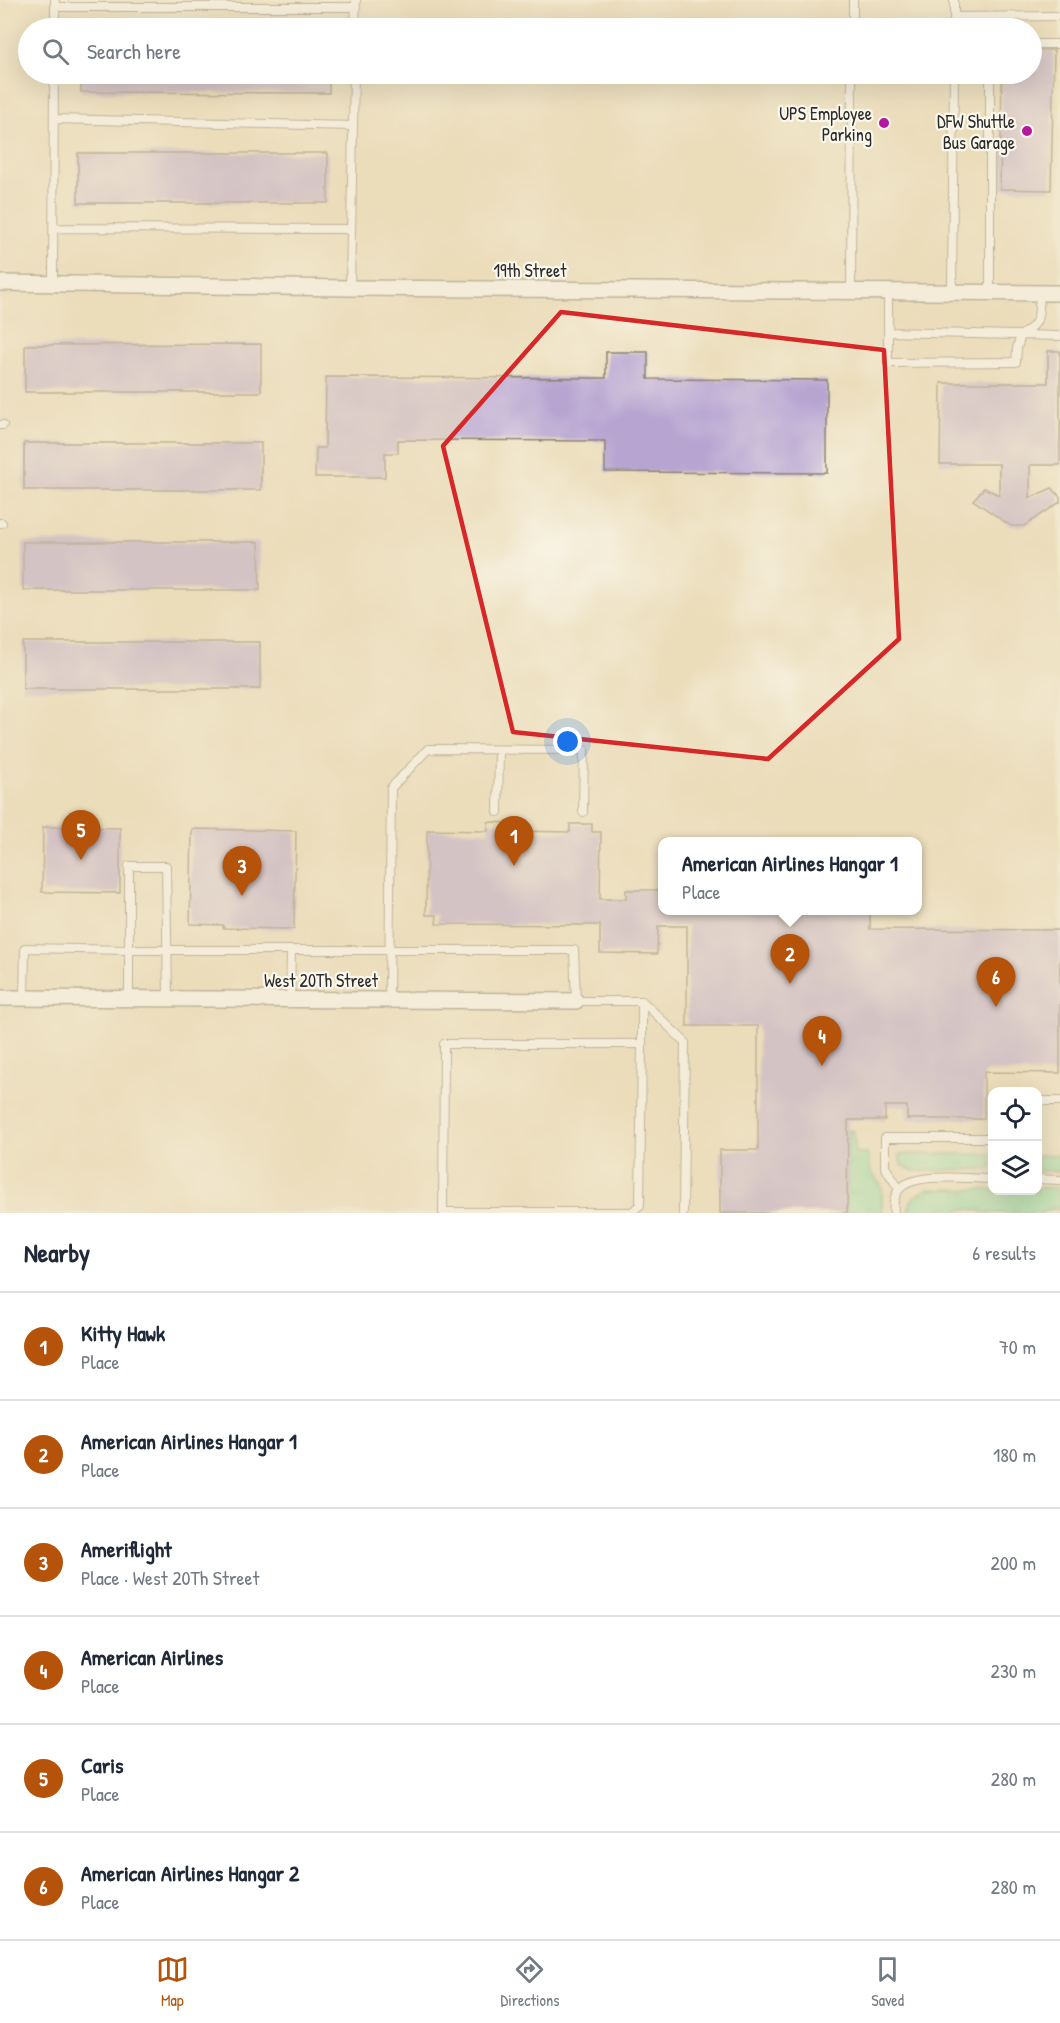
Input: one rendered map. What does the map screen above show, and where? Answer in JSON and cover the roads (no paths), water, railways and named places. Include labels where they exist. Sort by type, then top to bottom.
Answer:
[{"type":"street","name":"19th Street","points":[[0,283],[1060,293]]},
{"type":"street","name":"West 20Th Street","points":[[0,998],[576,1001]]},
{"type":"lane","points":[[853,0],[853,18]]},
{"type":"lane","points":[[954,0],[954,17],[1060,16]]},
{"type":"lane","points":[[55,3],[356,4]]},
{"type":"lane","points":[[1042,44],[1060,44]]},
{"type":"lane","points":[[53,284],[54,84]]},
{"type":"lane","points":[[350,288],[354,84]]},
{"type":"lane","points":[[850,292],[852,84]]},
{"type":"lane","points":[[952,292],[954,84]]},
{"type":"lane","points":[[990,84],[990,292]]},
{"type":"lane","points":[[54,119],[353,126]]},
{"type":"lane","points":[[53,228],[351,229]]},
{"type":"lane","points":[[888,292],[888,363],[1016,362],[1021,335],[1033,328],[1038,319],[1040,293]]},
{"type":"lane","points":[[888,332],[1060,336]]},
{"type":"lane","points":[[389,1000],[391,788],[428,749],[584,750],[583,813]]},
{"type":"lane","points":[[498,812],[499,750]]},
{"type":"lane","points":[[129,999],[129,866],[166,866],[168,999]]},
{"type":"lane","points":[[24,998],[25,948],[574,950],[576,1001]]},
{"type":"lane","points":[[290,1000],[291,950]]},
{"type":"lane","name":"West 20Th Street","points":[[576,1001],[642,1001]]},
{"type":"lane","points":[[642,1001],[642,1044],[640,1205],[632,1212],[443,1212],[444,1044],[642,1044]]},
{"type":"lane","points":[[642,1001],[685,1042],[683,1213]]},
{"type":"lane","points":[[1042,1101],[1060,1101]]},
{"type":"lane","points":[[899,1189],[885,1167],[885,1138],[988,1138]]},
{"type":"lane","points":[[894,1213],[893,1200],[899,1189],[914,1180],[988,1179]]},
{"type":"lane","points":[[1042,1179],[1060,1180]]},
{"type":"place","name":"UPS Employee Parking","points":[[884,123]]},
{"type":"place","name":"DFW Shuttle Bus Garage","points":[[1027,131]]},
{"type":"place","name":"Caris","points":[[81,860]]},
{"type":"place","name":"Kitty Hawk","points":[[514,866]]},
{"type":"place","name":"Ameriflight","points":[[242,896]]},
{"type":"place","name":"American Airlines Hangar 1","points":[[790,984]]},
{"type":"place","name":"American Airlines Hangar 2","points":[[996,1007]]},
{"type":"place","name":"American Airlines","points":[[822,1066]]}]
